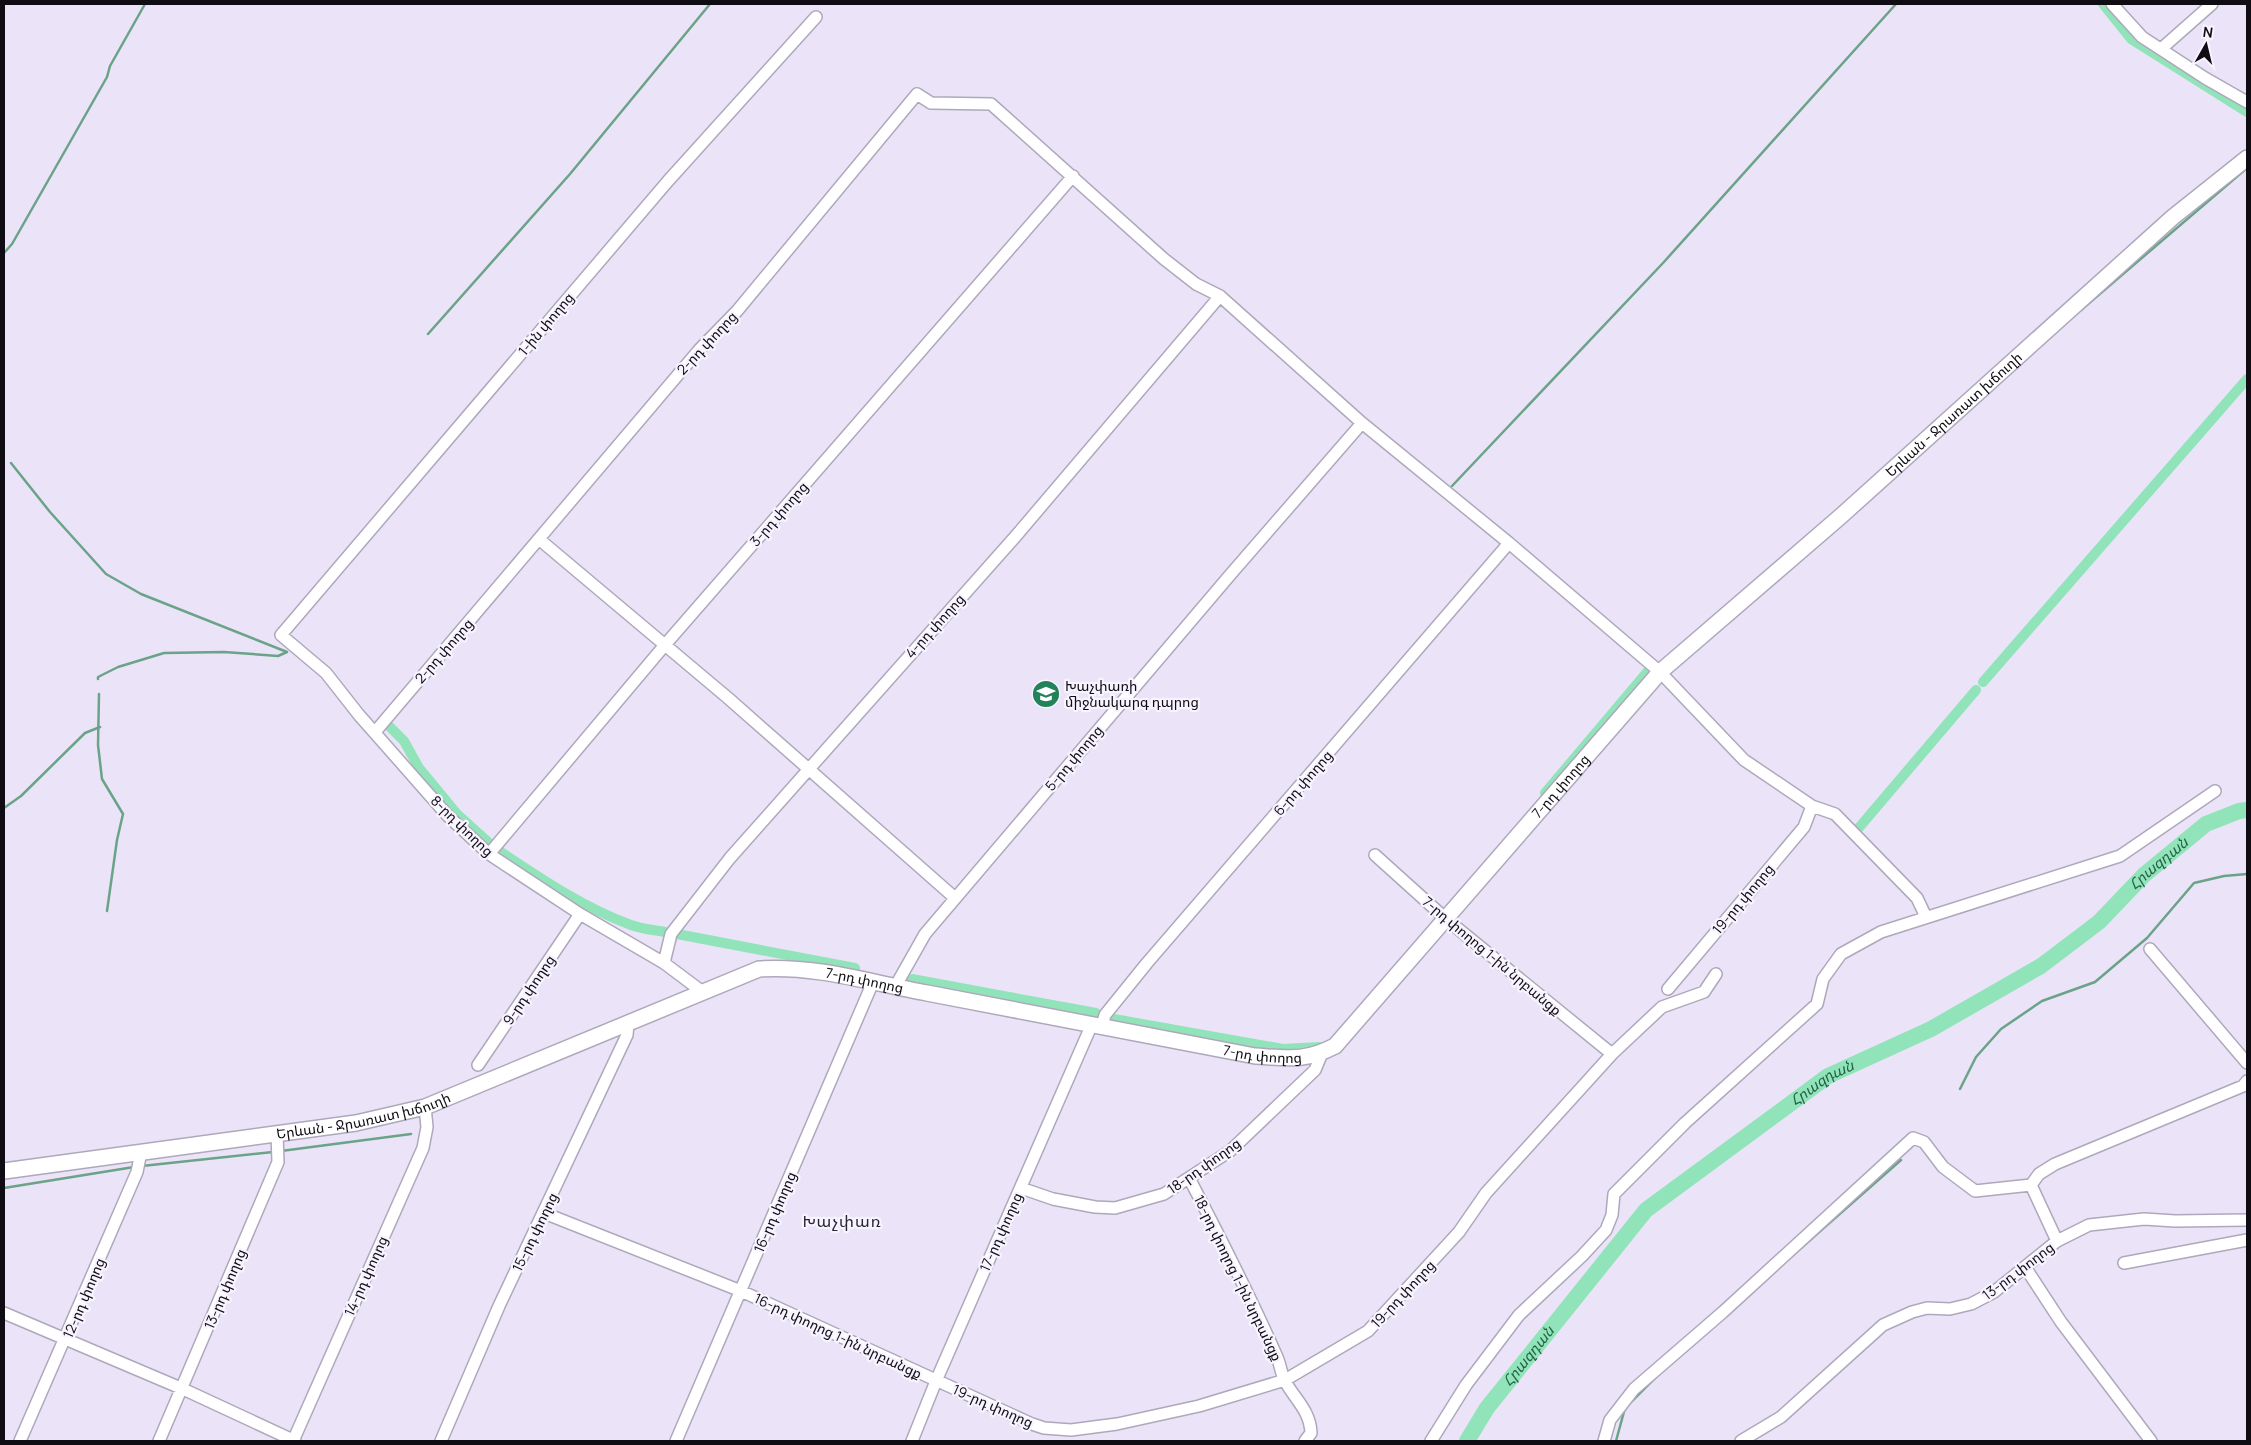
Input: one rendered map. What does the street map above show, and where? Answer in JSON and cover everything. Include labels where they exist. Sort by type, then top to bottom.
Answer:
[{"type":"main road","name":"Երևան - Ջրառատ խճուղի","points":[[1660,672],[1841,516],[2173,217],[2247,158]]},
{"type":"main road","name":"7-րդ փողոց","points":[[704,993],[759,969],[776,968],[820,971],[1255,1056],[1301,1059],[1322,1053],[1335,1046],[1660,672]]},
{"type":"main road","name":"Երևան - Ջրառատ խճուղի","points":[[4,1171],[140,1155],[356,1123],[425,1107],[704,993]]},
{"type":"street","points":[[2112,4],[2142,37],[2205,78],[2247,102]]},
{"type":"street","points":[[2160,49],[2212,4]]},
{"type":"street","name":"1-ին փողոց","points":[[281,635],[668,181],[816,18]]},
{"type":"street","name":"2-րդ փողոց","points":[[375,732],[540,540],[699,350],[737,311],[917,94],[931,103],[991,104],[1073,176]]},
{"type":"street","points":[[1073,176],[1164,259],[1196,284],[1220,296],[1362,423],[1509,543],[1660,672],[1744,760],[1812,806],[1835,814],[1917,898],[1926,917]]},
{"type":"street","name":"3-րդ փողոց","points":[[489,854],[664,646],[1073,176]]},
{"type":"street","name":"4-րդ փողոց","points":[[664,963],[671,934],[730,858],[1015,537],[1220,296]]},
{"type":"street","name":"5-րդ փողոց","points":[[895,987],[924,934],[1210,597],[1362,423]]},
{"type":"street","points":[[540,540],[728,698],[955,898]]},
{"type":"street","name":"6-րդ փողոց","points":[[1096,1025],[1147,963],[1509,543]]},
{"type":"street","name":"8-րդ փողոց","points":[[281,635],[326,673],[359,715],[448,816],[489,854],[580,914],[664,963],[704,993]]},
{"type":"street","points":[[1431,1441],[1466,1386],[1519,1315],[1582,1256],[1606,1230],[1612,1215],[1614,1194],[1685,1123],[1817,1004],[1823,979],[1841,954],[1881,932],[2120,856],[2216,791]]},
{"type":"street","name":"19-րդ փողոց","points":[[1668,989],[1804,827],[1812,806]]},
{"type":"street","name":"7-րդ փողոց 1-ին նրբանցք","points":[[1375,855],[1446,919],[1612,1054]]},
{"type":"street","name":"9-րդ փողոց","points":[[478,1066],[580,914]]},
{"type":"street","points":[[2150,949],[2247,1063]]},
{"type":"street","name":"19-րդ փողոց","points":[[936,1381],[1032,1424],[1044,1428],[1071,1430],[1117,1424],[1199,1406],[1285,1380],[1368,1331],[1459,1232],[1486,1193],[1612,1054],[1662,1007],[1704,992],[1716,974]]},
{"type":"street","name":"16-րդ փողոց","points":[[676,1441],[873,982]]},
{"type":"street","name":"15-րդ փողոց","points":[[441,1441],[498,1306],[544,1213],[627,1035],[628,1024]]},
{"type":"street","name":"17-րդ փողոց","points":[[912,1441],[936,1381],[1021,1188],[1096,1025]]},
{"type":"street","name":"18-րդ փողոց","points":[[1021,1188],[1053,1199],[1095,1207],[1115,1208],[1164,1194],[1230,1151],[1315,1070],[1322,1053]]},
{"type":"street","points":[[1604,1441],[1610,1420],[1634,1389],[1723,1312],[1913,1138],[1924,1142],[1943,1167],[1975,1191],[2031,1185],[2039,1174],[2055,1164],[2243,1086],[2247,1081]]},
{"type":"street","name":"14-րդ փողոց","points":[[294,1441],[423,1148],[427,1127],[425,1107]]},
{"type":"street","name":"13-րդ փողոց","points":[[159,1441],[183,1389],[278,1162],[277,1134]]},
{"type":"street","name":"12-րդ փողոց","points":[[20,1441],[137,1172],[140,1155]]},
{"type":"street","name":"18-րդ փողոց 1-ին նրբանցք","points":[[1189,1178],[1222,1242],[1277,1358],[1285,1380],[1305,1409],[1311,1423],[1311,1432],[1305,1441]]},
{"type":"street","points":[[2031,1185],[2057,1241]]},
{"type":"street","name":"16-րդ փողոց 1-ին նրբանցք","points":[[544,1213],[740,1291],[936,1381]]},
{"type":"street","name":"13-րդ փողոց","points":[[1741,1441],[1781,1417],[1883,1325],[1912,1312],[1927,1308],[1950,1308],[1971,1304],[1994,1292],[2057,1241],[2089,1225],[2144,1219],[2175,1221],[2247,1220]]},
{"type":"street","points":[[2124,1263],[2247,1240]]},
{"type":"street","points":[[2025,1267],[2061,1322],[2150,1441]]},
{"type":"street","points":[[4,1313],[183,1389],[294,1441]]},
{"type":"waterway","points":[[4,253],[12,244],[107,77],[110,66],[145,4]]},
{"type":"waterway","points":[[428,334],[570,174],[710,4]]},
{"type":"waterway","points":[[1452,486],[1663,263],[1896,4]]},
{"type":"waterway","points":[[2103,4],[2131,39],[2247,112]]},
{"type":"waterway","points":[[2081,310],[2247,168]]},
{"type":"waterway","points":[[1983,682],[2247,379]]},
{"type":"waterway","points":[[11,463],[50,512],[106,574],[141,594],[287,652]]},
{"type":"waterway","points":[[98,679],[98,677],[118,667],[164,653],[224,652],[278,656],[287,652]]},
{"type":"waterway","points":[[1545,793],[1648,671]]},
{"type":"waterway","points":[[1857,830],[1976,690]]},
{"type":"waterway","points":[[99,694],[98,745],[102,779],[123,814],[117,840],[107,911]]},
{"type":"waterway","points":[[388,725],[404,741],[419,768],[457,814],[488,842]]},
{"type":"waterway","points":[[4,808],[21,796],[85,733],[100,727]]},
{"type":"waterway","name":"Հրազդան","points":[[1467,1441],[1487,1408],[1646,1210],[1828,1076],[1931,1029],[2041,966],[2099,922],[2144,875],[2206,824],[2239,811],[2247,810]]},
{"type":"waterway","points":[[498,850],[563,892],[596,910],[635,926],[665,932]]},
{"type":"waterway","points":[[1960,1089],[1976,1057],[2001,1029],[2042,1001],[2095,982],[2147,938],[2194,883],[2224,876],[2247,874]]},
{"type":"waterway","points":[[677,934],[855,968]]},
{"type":"waterway","points":[[912,979],[1096,1013]]},
{"type":"waterway","points":[[1114,1019],[1283,1049],[1319,1047]]},
{"type":"waterway","points":[[281,1151],[411,1134]]},
{"type":"waterway","points":[[142,1166],[273,1152]]},
{"type":"waterway","points":[[1793,1255],[1901,1160]]},
{"type":"waterway","points":[[4,1188],[134,1167]]},
{"type":"waterway","points":[[1632,1401],[1655,1378]]},
{"type":"waterway","points":[[1616,1441],[1625,1408]]},
{"type":"place","name":"Խաչփառի միջնակարգ դպրոց","points":[[1046,694]]},
{"type":"district","name":"Խաչփառ","points":[[842,1221]]}]
